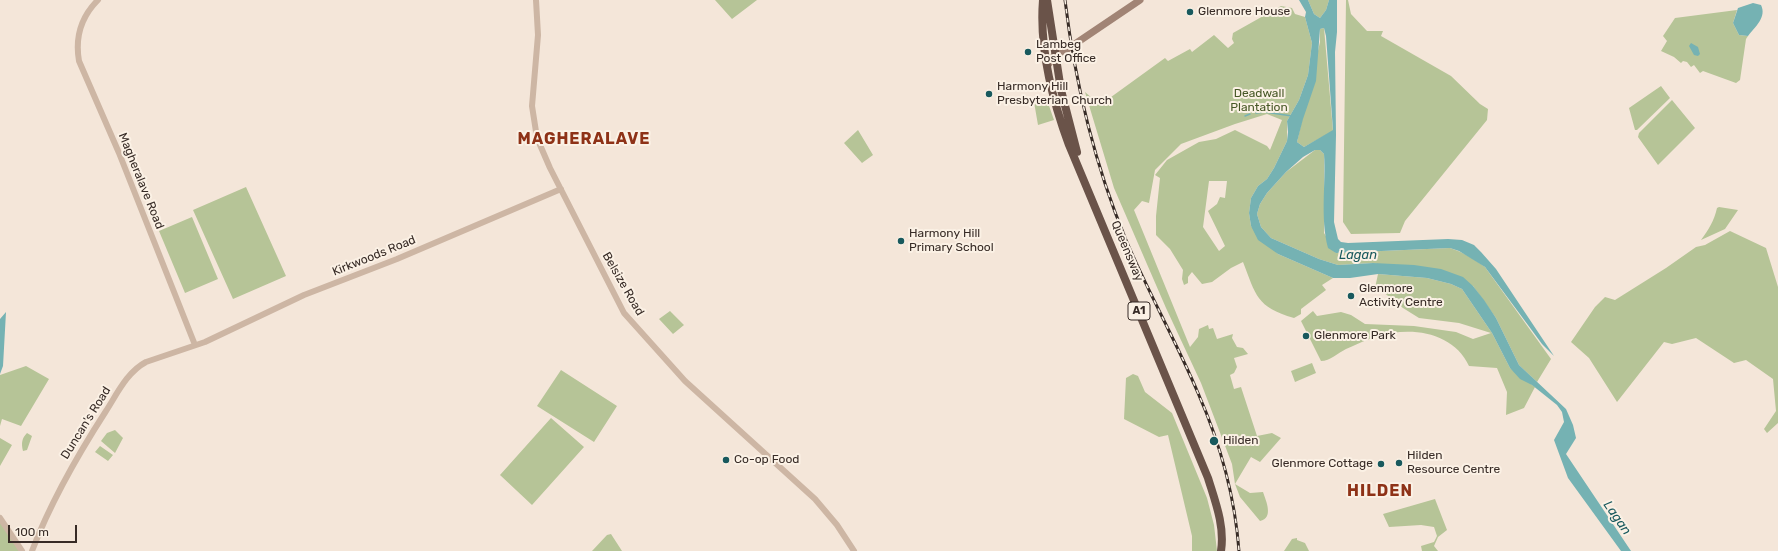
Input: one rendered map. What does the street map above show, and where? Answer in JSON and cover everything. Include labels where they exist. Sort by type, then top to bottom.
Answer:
[{"type":"highway","name":"Queensway","points":[[1044,0],[1043,20],[1045,50],[1058,111],[1068,140],[1208,478],[1216,506],[1221,533],[1221,551]]},
{"type":"highway","name":"Queensway","points":[[1047,0],[1054,55],[1069,124],[1086,183]]},
{"type":"main road","points":[[1048,65],[1054,55],[1066,50],[1140,0]]},
{"type":"main road","points":[[1045,50],[1054,55]]},
{"type":"street","name":"Magheralave Road","points":[[98,0],[86,13],[81,24],[77,47],[81,68],[119,153],[195,345]]},
{"type":"street","name":"Belsize Road","points":[[536,0],[538,36],[532,89],[533,118],[542,151],[601,270],[628,319],[685,381],[815,499],[837,525],[854,551]]},
{"type":"street","name":"Kirkwoods Road","points":[[195,345],[304,295],[397,259],[561,189]]},
{"type":"street","name":"Duncan's Road","points":[[32,551],[60,488],[90,436],[130,375],[146,362],[195,345]]},
{"type":"street","points":[[0,518],[22,551]]},
{"type":"green space","points":[[715,0],[757,0],[732,19]]},
{"type":"green space","points":[[1308,0],[1329,0],[1326,10],[1320,18],[1314,14]]},
{"type":"green space","points":[[1346,0],[1348,0],[1351,14],[1367,31],[1383,31],[1381,36],[1451,76],[1480,104],[1488,109],[1487,120],[1405,221],[1400,233],[1351,234],[1343,222]]},
{"type":"green space","name":"Deadwall Plantation","points":[[1281,6],[1292,8],[1295,14],[1305,17],[1312,43],[1308,75],[1299,100],[1287,121],[1287,141],[1274,168],[1267,179],[1258,186],[1251,198],[1249,213],[1251,226],[1278,254],[1333,278],[1322,285],[1326,290],[1301,309],[1301,314],[1294,318],[1281,314],[1272,309],[1259,298],[1251,283],[1243,262],[1231,268],[1212,282],[1202,284],[1192,272],[1188,277],[1188,283],[1184,285],[1182,279],[1183,270],[1170,249],[1156,235],[1156,216],[1160,178],[1155,175],[1167,160],[1199,142],[1216,139],[1235,130],[1267,146],[1270,150],[1282,120],[1267,114],[1181,144],[1155,170],[1149,203],[1142,201],[1134,210],[1190,347],[1198,337],[1199,329],[1208,325],[1209,329],[1213,328],[1217,339],[1233,334],[1232,338],[1237,347],[1243,348],[1248,354],[1234,358],[1237,367],[1234,373],[1230,375],[1234,389],[1241,387],[1257,436],[1272,433],[1281,438],[1260,462],[1251,457],[1235,484],[1232,464],[1201,383],[1166,308],[1114,188],[1085,92],[1100,105],[1165,58],[1168,61],[1190,49],[1192,52],[1214,35],[1228,48],[1234,43],[1232,39],[1233,33]],"holes":[[[1209,181],[1227,181],[1225,198],[1220,197],[1217,204],[1208,211],[1225,246],[1219,251],[1203,227]]]},
{"type":"green space","points":[[1737,10],[1733,23],[1739,35],[1748,36],[1746,39],[1740,80],[1736,83],[1703,71],[1700,73],[1694,65],[1691,67],[1687,62],[1683,61],[1681,63],[1674,57],[1661,51],[1667,41],[1663,36],[1675,18]]},
{"type":"green space","points":[[1324,28],[1333,131],[1304,147],[1297,142],[1320,42],[1320,29]]},
{"type":"green space","points":[[1661,86],[1670,98],[1637,130],[1635,130],[1629,108]]},
{"type":"green space","points":[[1037,98],[1047,100],[1054,120],[1038,125],[1034,102]]},
{"type":"green space","points":[[1672,100],[1695,128],[1658,165],[1638,137],[1639,133]]},
{"type":"green space","points":[[858,130],[873,155],[862,163],[844,143]]},
{"type":"green space","points":[[1315,150],[1320,150],[1324,154],[1324,233],[1336,253],[1450,248],[1477,261],[1485,267],[1551,359],[1537,382],[1519,365],[1496,318],[1473,286],[1373,263],[1338,265],[1319,259],[1271,238],[1261,227],[1257,214],[1260,204],[1267,193],[1286,172]]},
{"type":"green space","points":[[246,187],[286,276],[233,299],[193,210]]},
{"type":"green space","points":[[1717,208],[1738,210],[1725,229],[1701,240],[1711,225]]},
{"type":"green space","points":[[192,217],[218,279],[185,293],[159,231]]},
{"type":"green space","points":[[1730,231],[1766,248],[1778,287],[1778,423],[1767,433],[1764,429],[1776,411],[1773,379],[1746,360],[1734,363],[1696,338],[1672,344],[1664,342],[1617,402],[1589,358],[1571,342],[1595,307],[1605,297],[1615,300],[1696,247],[1705,245]]},
{"type":"green space","points":[[1378,274],[1427,278],[1451,284],[1462,289],[1492,333],[1510,368],[1535,387],[1524,408],[1506,415],[1507,392],[1497,368],[1469,366],[1456,348],[1447,341],[1426,334],[1403,332],[1380,336],[1346,349],[1328,360],[1321,361],[1301,321],[1313,311],[1317,316],[1341,312],[1351,315],[1365,324],[1414,326],[1456,332],[1473,339],[1491,333],[1459,323],[1419,318],[1403,308],[1382,291],[1375,288]]},
{"type":"green space","points":[[670,311],[684,325],[673,334],[659,319]]},
{"type":"green space","points":[[1312,363],[1316,373],[1295,382],[1291,371]]},
{"type":"green space","points":[[26,366],[49,379],[21,426],[2,419],[0,426],[0,375]]},
{"type":"green space","points":[[561,370],[617,406],[594,442],[537,406]]},
{"type":"green space","points":[[1133,374],[1138,376],[1145,392],[1172,413],[1207,498],[1214,525],[1217,551],[1192,551],[1192,536],[1168,435],[1159,437],[1124,419],[1126,378]]},
{"type":"green space","points":[[551,418],[584,447],[532,505],[500,475]]},
{"type":"green space","points":[[115,430],[123,438],[115,453],[101,441],[107,433]]},
{"type":"green space","points":[[27,433],[32,436],[27,450],[23,451],[22,441]]},
{"type":"green space","points":[[0,438],[12,445],[0,466]]},
{"type":"green space","points":[[100,446],[113,455],[108,461],[95,452]]},
{"type":"green space","points":[[1235,484],[1250,493],[1263,492],[1268,509],[1267,516],[1260,521],[1240,497]]},
{"type":"green space","points":[[1435,499],[1447,530],[1438,537],[1434,546],[1438,551],[1422,551],[1421,546],[1434,542],[1437,536],[1434,527],[1421,525],[1389,527],[1383,514]]},
{"type":"green space","points":[[0,515],[23,548],[23,551],[0,551]]},
{"type":"green space","points":[[611,534],[622,551],[592,551],[607,535]]},
{"type":"green space","points":[[1297,538],[1297,540],[1305,543],[1309,551],[1284,551],[1292,539]]},
{"type":"water","points":[[1299,0],[1308,0],[1314,14],[1320,18],[1326,10],[1329,0],[1337,0],[1337,32],[1335,52],[1336,135],[1334,222],[1338,239],[1341,242],[1348,243],[1448,239],[1462,240],[1474,245],[1496,269],[1554,356],[1542,344],[1485,267],[1459,251],[1450,248],[1336,253],[1328,248],[1324,225],[1324,154],[1320,150],[1315,150],[1303,157],[1286,172],[1267,193],[1260,204],[1257,214],[1261,227],[1271,238],[1319,259],[1338,265],[1373,263],[1414,265],[1441,269],[1463,277],[1473,286],[1496,318],[1519,365],[1566,409],[1573,425],[1576,438],[1566,454],[1631,551],[1621,551],[1568,478],[1554,440],[1564,422],[1562,412],[1557,405],[1532,385],[1520,379],[1510,368],[1492,333],[1462,289],[1451,284],[1427,278],[1378,274],[1350,278],[1333,278],[1278,254],[1258,240],[1251,226],[1249,213],[1251,198],[1258,186],[1267,179],[1274,168],[1287,141],[1287,121],[1299,100],[1308,75],[1312,43],[1305,17],[1306,12]],"holes":[[[1324,28],[1326,36],[1333,130],[1304,147],[1297,142],[1316,81],[1320,29]]]},
{"type":"water","points":[[1753,3],[1761,5],[1761,18],[1748,36],[1739,35],[1733,23],[1738,8]]},
{"type":"water","points":[[1691,43],[1698,47],[1700,54],[1698,56],[1694,55],[1689,46]]},
{"type":"water","points":[[6,312],[3,366],[0,374],[0,319]]},
{"type":"waterway","points":[[1256,113],[1265,112],[1292,116]]},
{"type":"waterway","points":[[1245,116],[1250,114]]},
{"type":"railway","points":[[1065,0],[1080,92],[1104,182],[1126,240],[1143,279],[1189,374],[1213,431],[1230,490],[1239,551]]},
{"type":"place","name":"Glenmore House","points":[[1190,12]]},
{"type":"place","name":"Lambeg Post Office","points":[[1028,52]]},
{"type":"place","name":"Harmony Hill Presbyterian Church","points":[[989,94]]},
{"type":"place","name":"Harmony Hill Primary School","points":[[901,241]]},
{"type":"place","name":"Glenmore Activity Centre","points":[[1351,296]]},
{"type":"place","name":"Glenmore Park","points":[[1306,336]]},
{"type":"place","name":"Hilden","points":[[1214,441]]},
{"type":"place","name":"Co-op Food","points":[[726,460]]},
{"type":"place","name":"Hilden Resource Centre","points":[[1399,463]]},
{"type":"place","name":"Glenmore Cottage","points":[[1381,464]]},
{"type":"district","name":"MAGHERALAVE","points":[[584,139]]},
{"type":"district","name":"HILDEN","points":[[1380,491]]},
{"type":"water label","name":"Lagan","points":[[1358,255]]},
{"type":"water label","name":"Lagan","points":[[1617,518]]}]
